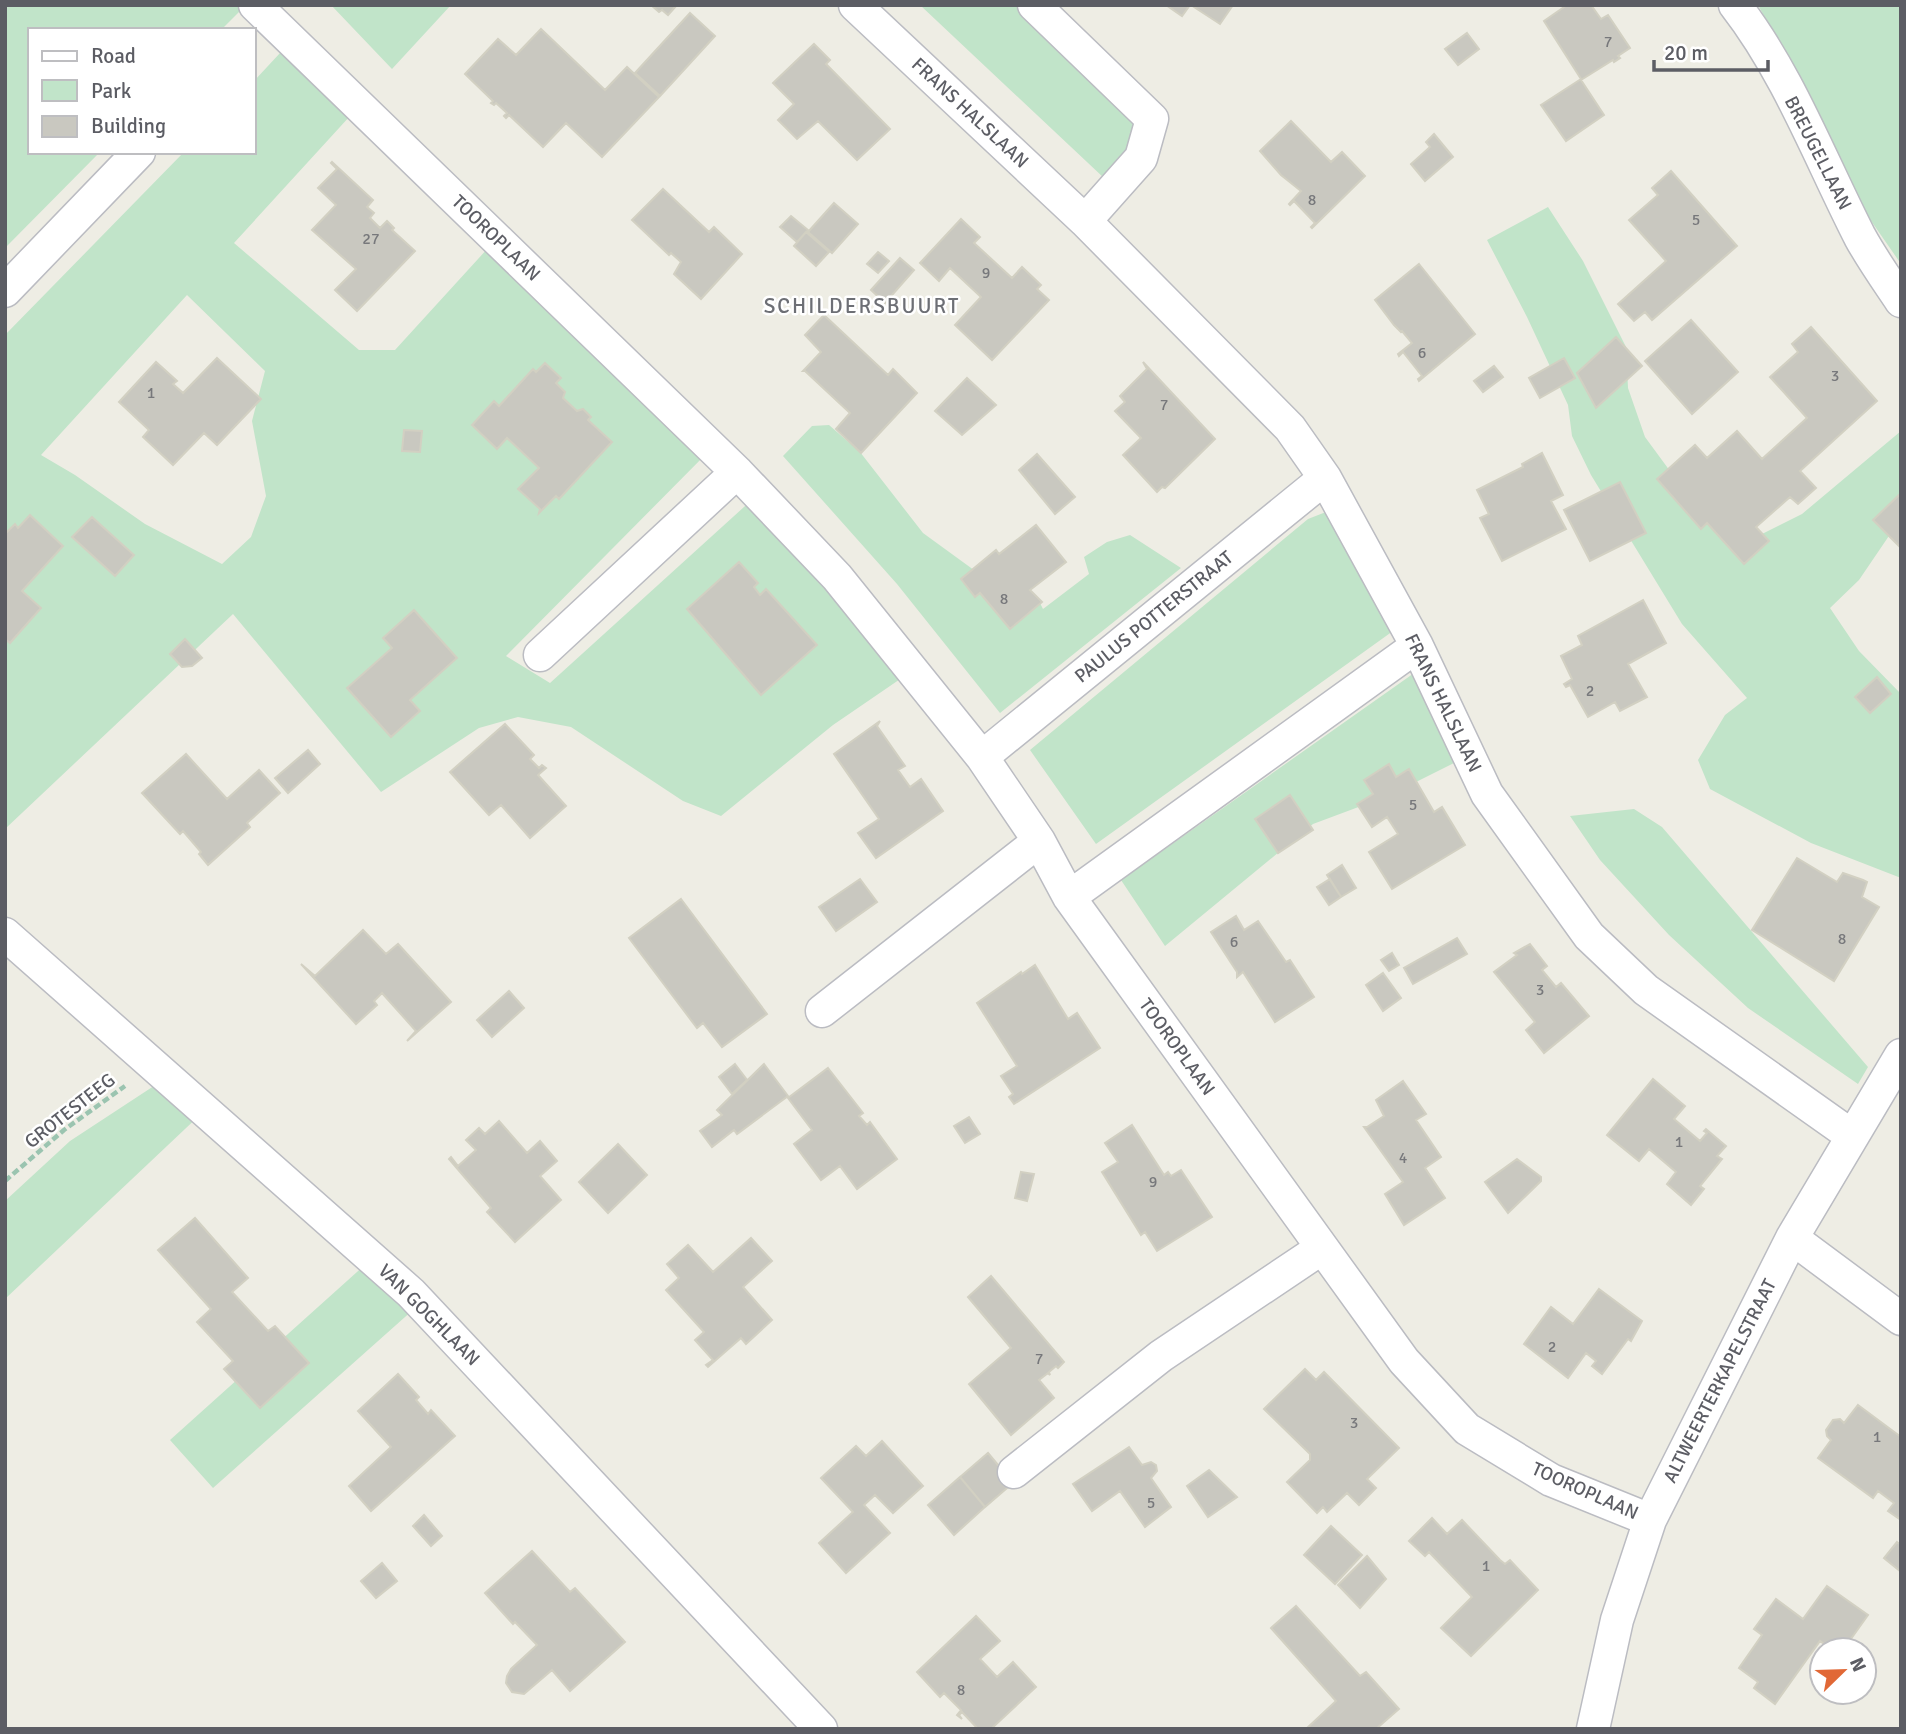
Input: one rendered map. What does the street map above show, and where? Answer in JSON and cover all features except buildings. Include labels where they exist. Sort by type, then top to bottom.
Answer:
[{"type":"street","name":"FRANS HALSLAAN","points":[[855,5],[1085,221],[1290,428],[1325,478],[1417,646],[1487,794],[1589,936],[1646,990],[1852,1136]]},
{"type":"street","points":[[1034,5],[1152,119],[1141,158],[1085,221]]},
{"type":"street","name":"BREUGELLAAN","points":[[1735,5],[1755,30],[1815,144],[1861,240],[1901,300]]},
{"type":"street","name":"TOOROPLAAN","points":[[265,16],[737,472],[837,577],[982,757],[1039,841],[1069,897],[1404,1361],[1467,1429],[1551,1480],[1650,1520]]},
{"type":"street","points":[[5,291],[137,154]]},
{"type":"street","points":[[540,655],[737,472]]},
{"type":"street","name":"PAULUS POTTERSTRAAT","points":[[982,757],[1325,478]]},
{"type":"street","points":[[1069,897],[1417,646]]},
{"type":"street","points":[[822,1011],[1039,841]]},
{"type":"street","name":"VAN GOGHLAAN","points":[[5,934],[411,1293],[821,1729]]},
{"type":"street","name":"ALTWEERTERKAPELSTRAAT","points":[[1594,1729],[1617,1620],[1650,1520],[1792,1238],[1901,1055]]},
{"type":"street","points":[[1792,1238],[1901,1319]]},
{"type":"street","points":[[1014,1472],[1161,1356],[1322,1248]]},
{"type":"path","name":"GROTESTEEG","points":[[5,1181],[64,1130],[154,1066]]},
{"type":"green space","points":[[5,5],[246,5],[223,28],[28,28],[28,154],[98,154],[5,248]]},
{"type":"green space","points":[[331,5],[451,5],[392,69]]},
{"type":"green space","points":[[920,5],[1035,5],[1151,132],[1104,178]]},
{"type":"green space","points":[[1758,5],[1901,5],[1901,264],[1867,215],[1811,100]]},
{"type":"green space","points":[[294,38],[361,104],[234,243],[359,350],[395,350],[499,236],[711,449],[506,656],[550,683],[755,497],[909,673],[833,725],[721,816],[683,801],[571,727],[518,717],[479,728],[381,792],[233,614],[5,829],[5,335],[182,154],[256,154],[256,79]],"holes":[[[187,295],[265,371],[252,421],[266,496],[251,537],[222,564],[145,524],[75,475],[41,455]]]},
{"type":"green space","points":[[1548,207],[1583,261],[1626,347],[1628,388],[1645,437],[1681,486],[1758,536],[1802,514],[1901,431],[1901,522],[1859,580],[1830,608],[1859,651],[1901,694],[1901,878],[1811,843],[1710,789],[1698,760],[1725,715],[1747,698],[1682,624],[1591,475],[1572,436],[1568,405],[1487,240]]},
{"type":"green space","points":[[829,425],[860,452],[923,533],[1011,597],[1036,595],[1043,609],[1089,574],[1084,557],[1107,542],[1130,535],[1181,568],[1000,713],[897,584],[783,456],[812,426]]},
{"type":"green space","points":[[1331,510],[1400,626],[1096,844],[1030,750],[1308,519]]},
{"type":"green space","points":[[1417,671],[1466,757],[1388,796],[1313,824],[1165,946],[1121,880]]},
{"type":"green space","points":[[1634,809],[1662,827],[1868,1067],[1858,1084],[1748,1008],[1669,935],[1600,860],[1570,816]]},
{"type":"green space","points":[[163,1080],[203,1112],[5,1299],[5,1201],[70,1141]]},
{"type":"green space","points":[[367,1263],[414,1309],[213,1488],[170,1440]]},
{"type":"district","name":"SCHILDERSBUURT","points":[[862,306]]}]
